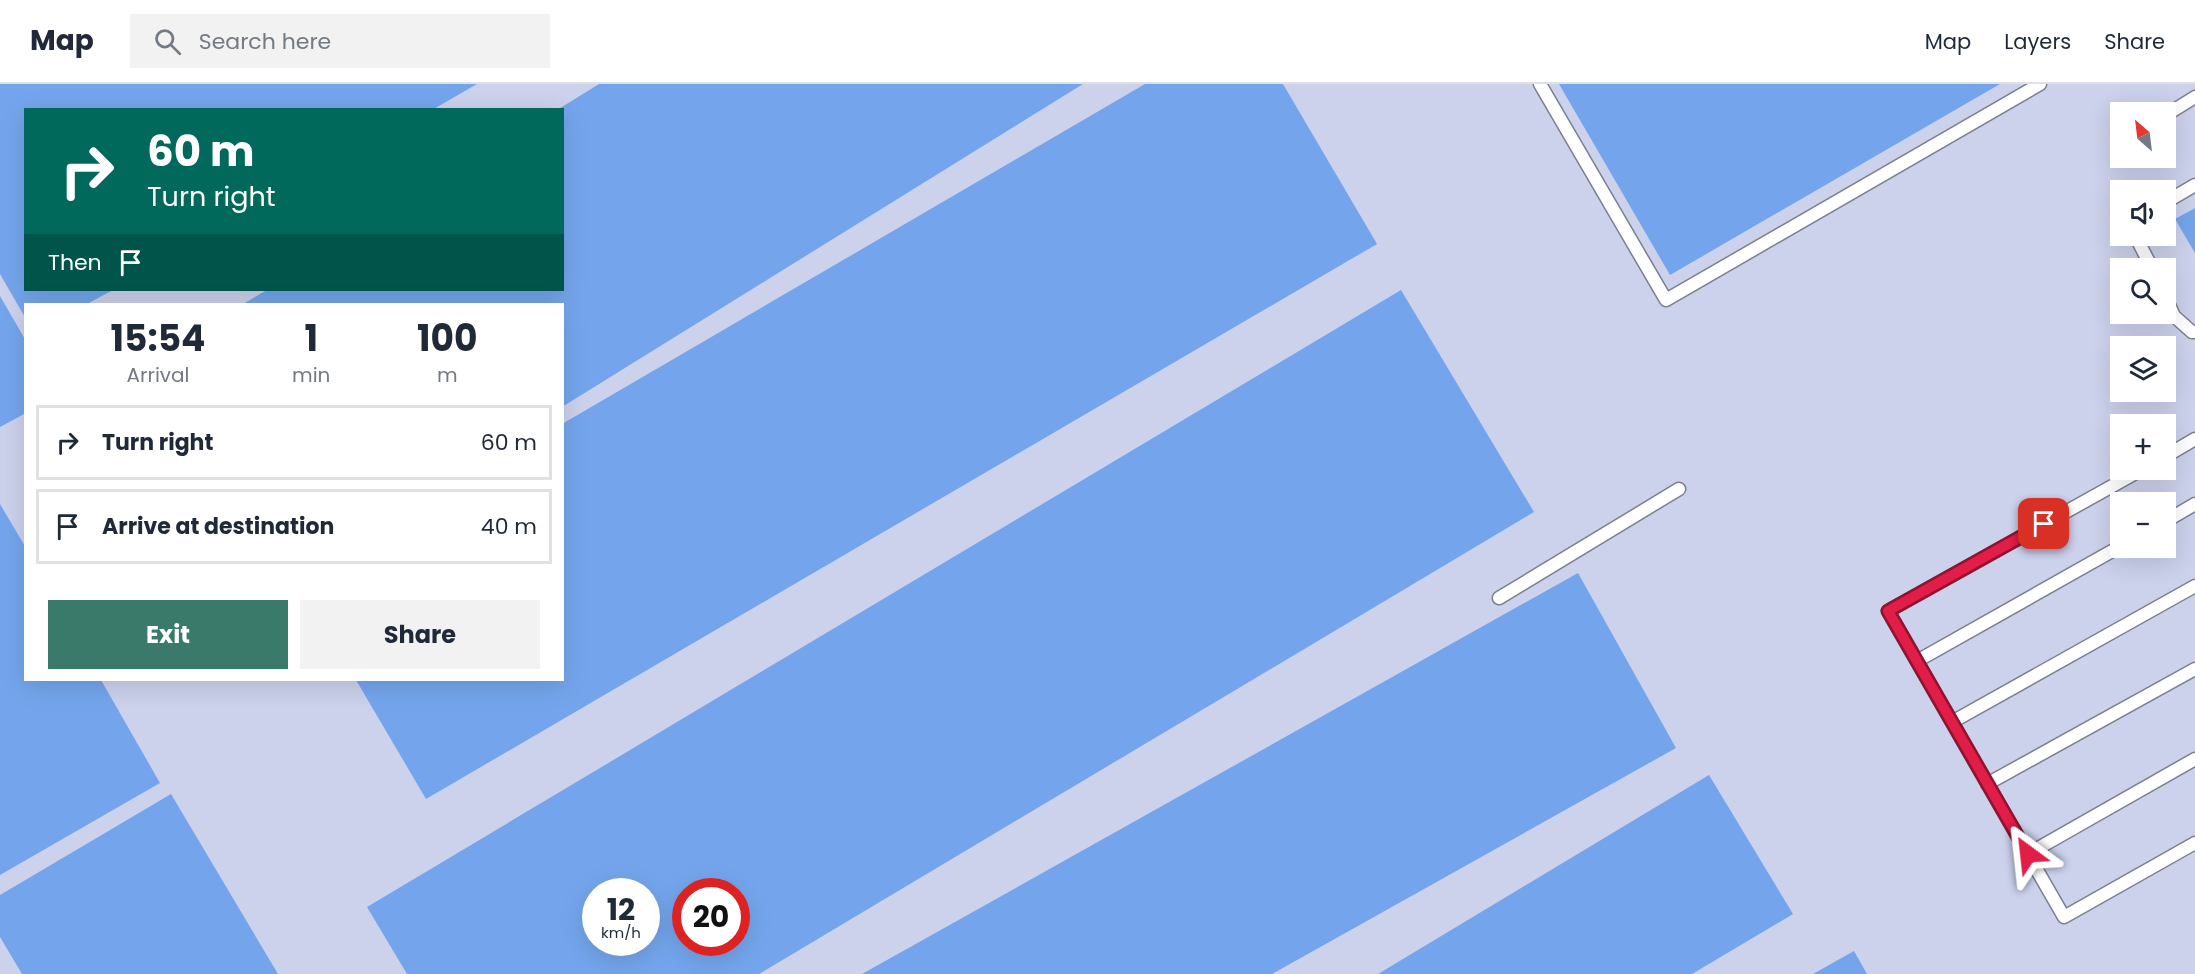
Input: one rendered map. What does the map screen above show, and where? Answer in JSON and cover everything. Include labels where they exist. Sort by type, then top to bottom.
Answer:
[{"type":"lane","points":[[1540,84],[1666,300],[2040,84]]},
{"type":"lane","points":[[2176,108],[2195,98]]},
{"type":"lane","points":[[2176,196],[2195,185]]},
{"type":"lane","points":[[2176,318],[2195,332]]},
{"type":"lane","points":[[2176,450],[2195,439]]},
{"type":"lane","points":[[2123,480],[1888,611],[2064,916],[2195,843]]},
{"type":"lane","points":[[1498,598],[1679,489]]},
{"type":"lane","points":[[2176,515],[2195,504]]},
{"type":"lane","points":[[1917,661],[2110,552]]},
{"type":"lane","points":[[1952,722],[2195,586]]},
{"type":"lane","points":[[1987,784],[2195,669]]},
{"type":"lane","points":[[2028,854],[2195,759]]},
{"type":"shaded area","points":[[0,84],[2195,84],[2195,974],[0,974]]},
{"type":"building","points":[[0,84],[477,84],[435,108],[24,108],[24,291],[111,291],[89,303],[24,303],[24,316],[0,274]]},
{"type":"building","points":[[599,84],[1083,84],[564,406],[564,303],[245,303],[265,291],[564,291],[564,108],[560,108]]},
{"type":"building","points":[[1145,84],[1283,84],[1377,244],[426,799],[357,681],[564,681],[564,423]]},
{"type":"building","points":[[1559,84],[2000,84],[1670,275]]},
{"type":"building","points":[[2195,208],[2195,253],[2176,221],[2176,218]]},
{"type":"building","points":[[1401,290],[1534,512],[759,974],[407,974],[367,907]]},
{"type":"building","points":[[0,296],[24,338],[24,414],[0,427]]},
{"type":"building","points":[[0,504],[24,545],[24,681],[102,681],[160,783],[0,875]]},
{"type":"building","points":[[1578,573],[1676,748],[1272,974],[862,974]]},
{"type":"building","points":[[1709,775],[1793,914],[1692,974],[1378,974]]},
{"type":"building","points":[[171,794],[278,974],[22,974],[0,937],[0,895]]},
{"type":"building","points":[[1854,951],[1867,974],[1813,974]]},
{"type":"route","points":[[2028,854],[1888,611],[2044,524]]}]
